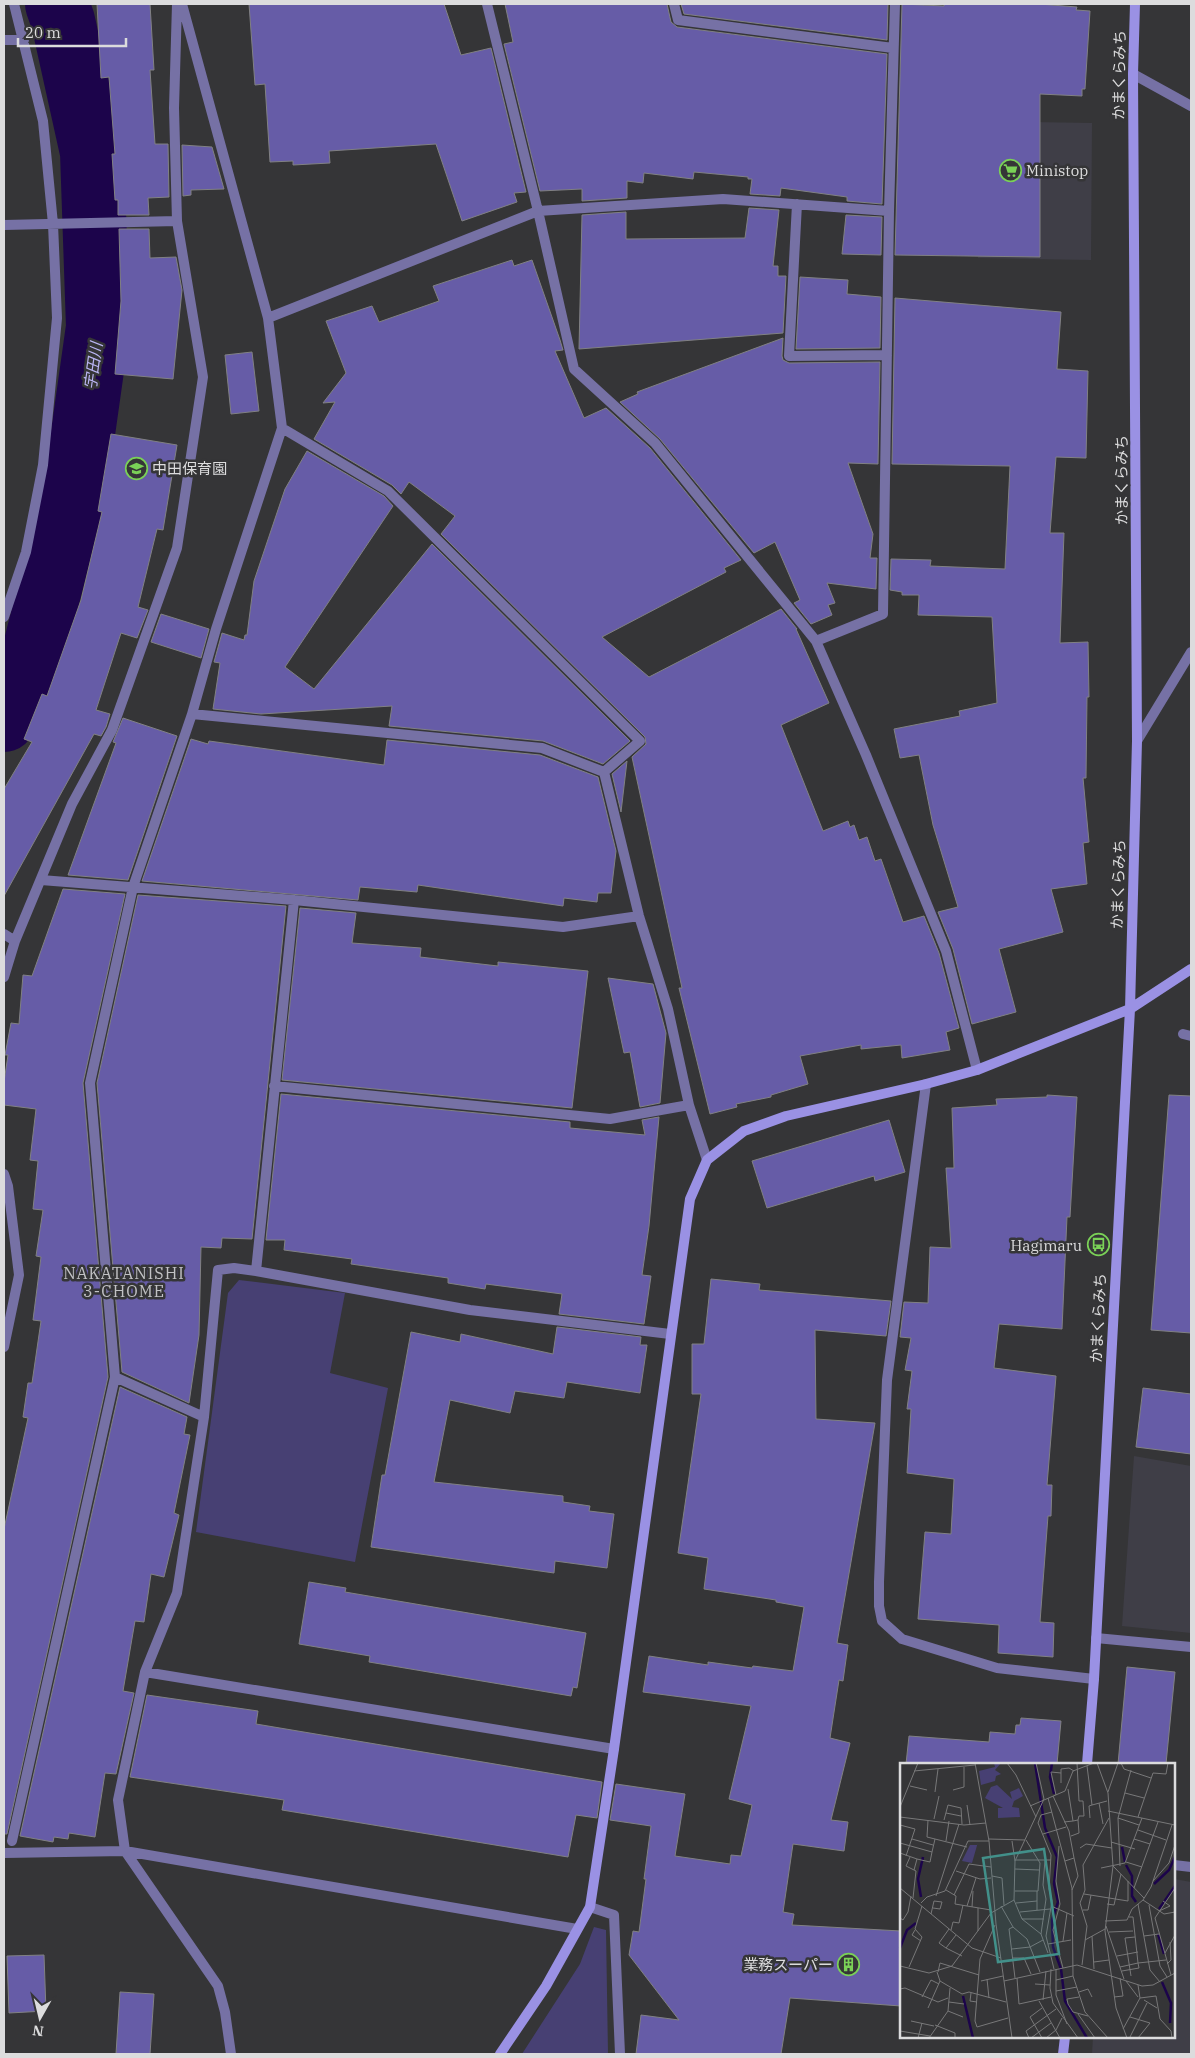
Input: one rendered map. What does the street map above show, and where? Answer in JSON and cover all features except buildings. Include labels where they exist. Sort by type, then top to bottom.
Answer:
[{"type":"main road","name":"かまくらみち","points":[[1087,1763],[1094,1679],[1130,1009],[1137,741],[1133,74],[1135,4]]},
{"type":"main road","points":[[500,2054],[546,1986],[590,1907],[614,1749],[690,1199],[707,1160],[744,1131],[786,1116],[926,1084],[977,1070],[1130,1009],[1191,969]]},
{"type":"main road","points":[[1063,2054],[1065,2038]]},
{"type":"street","points":[[4,617],[26,552],[43,465],[57,318],[53,224],[43,121],[14,4]]},
{"type":"street","points":[[4,977],[15,941],[72,804],[112,730],[177,548],[203,378],[177,221],[174,108],[177,4]]},
{"type":"street","points":[[12,1842],[115,1377],[90,1083],[133,888],[192,714],[216,629],[282,428],[268,318],[182,4]]},
{"type":"street","points":[[487,4],[538,211],[574,369],[655,443],[816,642],[866,755],[946,951],[977,1070]]},
{"type":"street","points":[[674,4],[678,20],[893,48]]},
{"type":"street","points":[[816,642],[883,614],[889,211],[893,48],[896,4]]},
{"type":"street","points":[[4,40],[24,40]]},
{"type":"street","points":[[1133,74],[1191,106]]},
{"type":"street","points":[[268,318],[538,211],[723,199],[889,211]]},
{"type":"street","points":[[797,204],[789,356],[887,355]]},
{"type":"street","points":[[4,225],[177,221]]},
{"type":"street","points":[[282,428],[388,491],[640,741],[604,772]]},
{"type":"street","points":[[1137,741],[1191,652]]},
{"type":"street","points":[[192,714],[542,748],[604,772]]},
{"type":"street","points":[[604,772],[639,916],[668,1010],[689,1105],[707,1160]]},
{"type":"street","points":[[40,880],[294,900],[563,927],[639,916]]},
{"type":"street","points":[[256,1271],[294,900]]},
{"type":"street","points":[[4,934],[15,941]]},
{"type":"street","points":[[926,1084],[887,1380],[879,1606],[882,1621],[902,1639],[997,1668],[1094,1679]]},
{"type":"street","points":[[274,1086],[610,1118],[689,1105]]},
{"type":"street","points":[[4,1174],[8,1186],[19,1275],[4,1347]]},
{"type":"street","points":[[231,2054],[225,2012],[218,1986],[125,1851],[118,1800],[145,1672],[177,1593],[204,1417],[218,1270],[234,1268],[256,1271],[470,1310],[670,1334]]},
{"type":"street","points":[[115,1377],[204,1417]]},
{"type":"street","points":[[1096,1638],[1191,1647]]},
{"type":"street","points":[[145,1672],[614,1749]]},
{"type":"street","points":[[4,1853],[125,1851],[577,1929]]},
{"type":"street","points":[[1175,1865],[1191,1867]]},
{"type":"street","points":[[590,1907],[614,1915],[620,2054]]},
{"type":"shaded area","points":[[980,121],[1092,123],[1091,260],[978,258]]},
{"type":"shaded area","points":[[239,1280],[345,1293],[330,1373],[388,1388],[355,1562],[196,1532],[228,1293]]},
{"type":"shaded area","points":[[1134,1456],[1191,1466],[1191,1633],[1122,1626]]},
{"type":"shaded area","points":[[1175,1879],[1191,1882],[1191,2054],[1092,2054],[1093,2038],[1175,2038]]},
{"type":"shaded area","points":[[594,1927],[606,1930],[608,2054],[522,2054],[580,1964]]},
{"type":"waterway","name":"宇田川","points":[[4,720],[30,667],[75,490],[98,327],[92,152],[63,21],[57,4]]},
{"type":"place","name":"Ministop","points":[[1010,170]]},
{"type":"place","name":"中田保育園","points":[[136,468]]},
{"type":"place","name":"Hagimaru","points":[[1098,1245]]},
{"type":"place","name":"業務スーパー","points":[[849,1964]]},
{"type":"district","name":"NAKATANISHI 3-CHOME","points":[[124,1282]]}]
